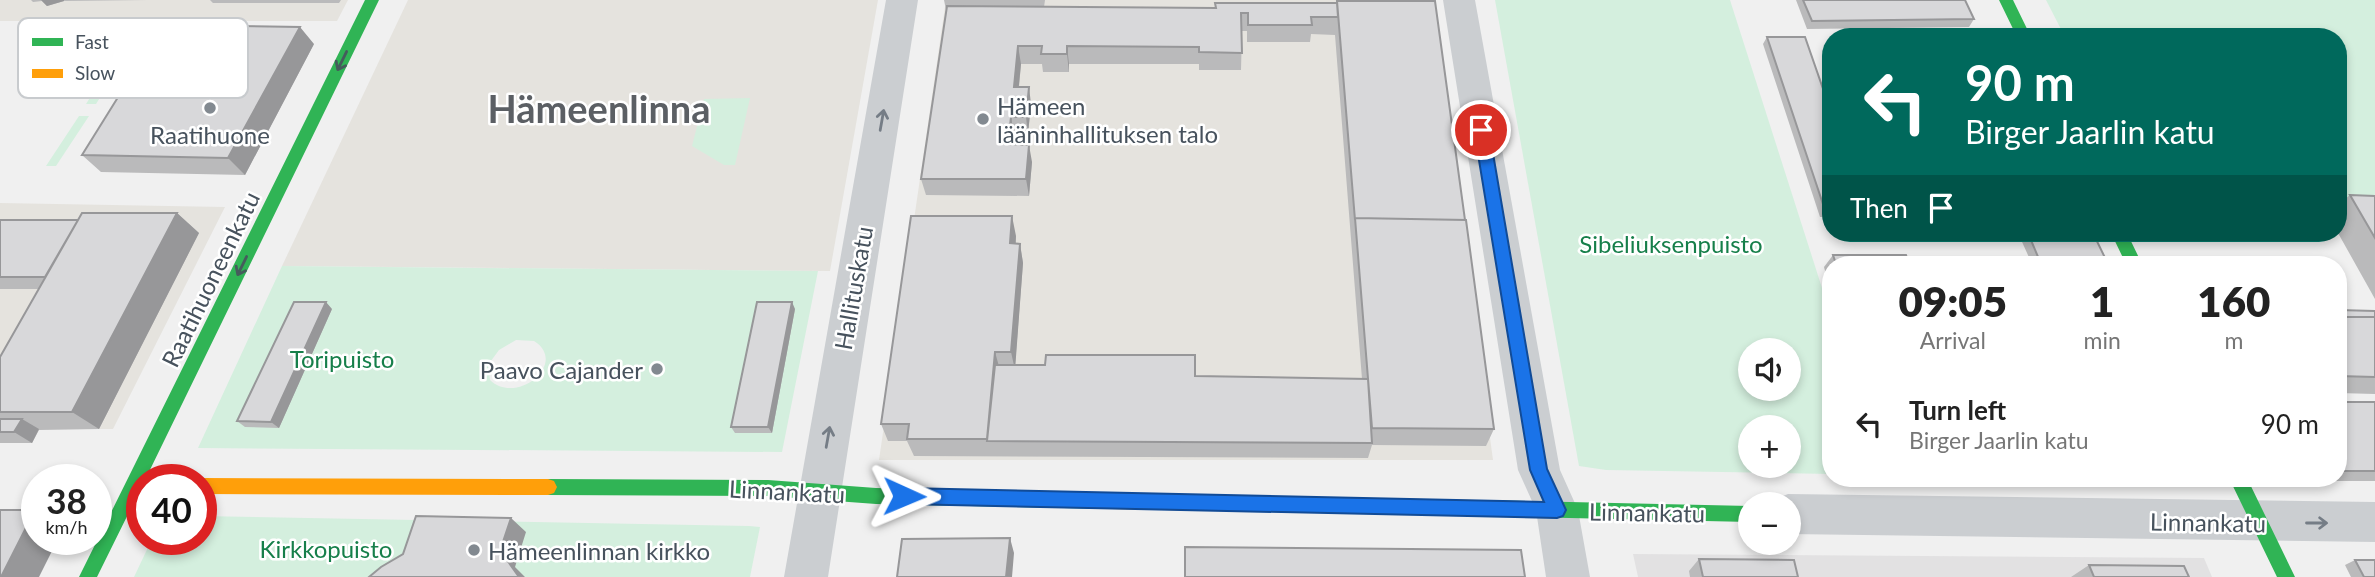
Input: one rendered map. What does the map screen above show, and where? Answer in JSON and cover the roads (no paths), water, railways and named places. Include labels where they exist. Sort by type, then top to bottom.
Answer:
[{"type":"street","name":"Raatihuoneenkatu","points":[[149,464],[372,0]]},
{"type":"street","name":"Hallituskatu","points":[[806,577],[902,0]]},
{"type":"street","points":[[1459,0],[1539,470],[1557,510],[1568,577]]},
{"type":"street","points":[[2006,0],[2020,28]]},
{"type":"street","name":"Linnankatu","points":[[217,486],[757,488],[818,493],[1738,514]]},
{"type":"street","points":[[2242,487],[2286,577]]},
{"type":"street","name":"Raatihuoneenkatu","points":[[89,577],[126,508]]},
{"type":"street","name":"Linnankatu","points":[[1801,514],[2260,523],[2375,522]]},
{"type":"place","name":"Raatihuone","points":[[210,108]]},
{"type":"place","name":"Hämeen lääninhallituksen talo","points":[[983,119]]},
{"type":"place","name":"Paavo Cajander","points":[[657,369]]},
{"type":"place","name":"Hämeenlinnan kirkko","points":[[474,550]]},
{"type":"district","name":"Hämeenlinna","points":[[599,108]]},
{"type":"park label","name":"Sibeliuksenpuisto","points":[[1671,243]]},
{"type":"park label","name":"Toripuisto","points":[[342,358]]},
{"type":"park label","name":"Kirkkopuisto","points":[[326,548]]}]
